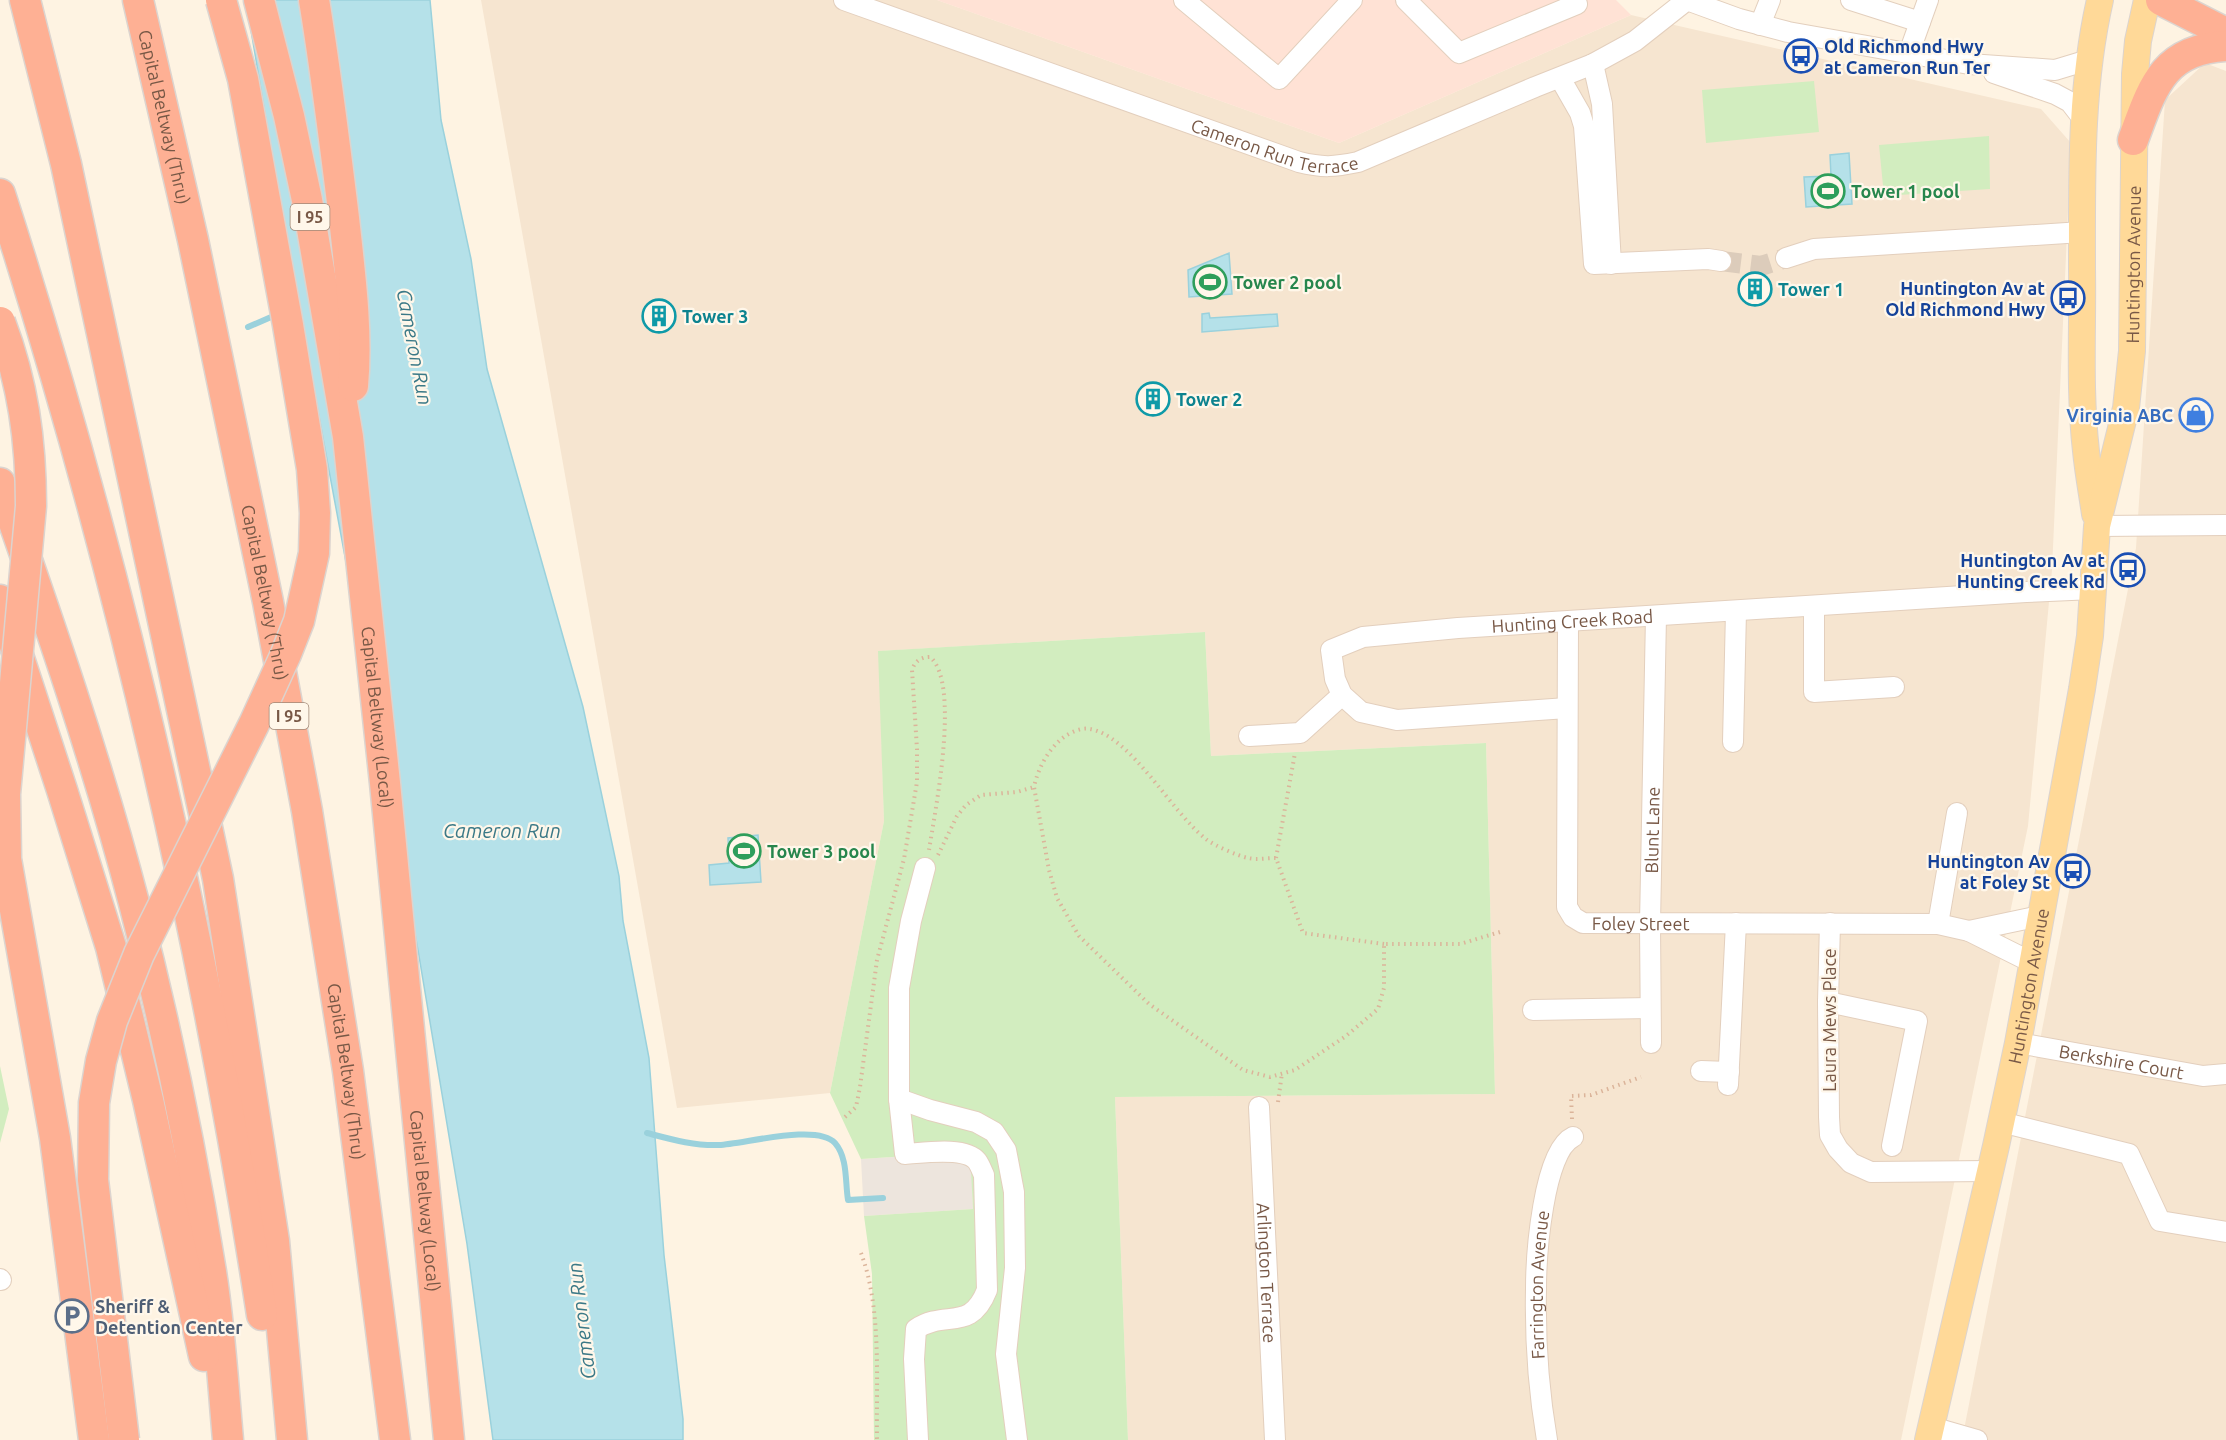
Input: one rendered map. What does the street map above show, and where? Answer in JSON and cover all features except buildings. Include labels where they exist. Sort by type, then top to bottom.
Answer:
[{"type":"highway","points":[[25,0],[66,164],[218,879],[274,1241],[292,1440]]},
{"type":"highway","name":"Capital Beltway (Thru)","points":[[138,0],[193,240],[265,591],[307,812],[348,1071],[395,1440]]},
{"type":"highway","points":[[124,1440],[93,1180],[94,1103],[101,1061],[112,1021],[139,954],[255,724],[286,654],[299,621],[314,554],[315,513],[312,470],[243,79],[221,0]]},
{"type":"highway","name":"Capital Beltway (Local)","points":[[259,0],[308,200],[348,437],[385,783],[449,1440]]},
{"type":"highway","points":[[314,0],[330,96],[348,254],[355,361],[348,437]]},
{"type":"highway","points":[[2161,0],[2226,33]]},
{"type":"highway","points":[[2133,140],[2152,90],[2161,74],[2170,65],[2196,50],[2226,46]]},
{"type":"highway","points":[[0,194],[39,315],[94,512],[131,655],[179,863],[244,1200],[282,1440]]},
{"type":"highway","points":[[0,322],[18,381],[27,424],[31,463],[31,506],[5,794],[6,859],[55,1138],[94,1440]]},
{"type":"highway","points":[[0,483],[49,620],[98,774],[165,1027],[188,1137],[211,1275],[227,1440]]},
{"type":"highway","points":[[0,600],[111,947],[148,1100],[195,1320],[227,1440]]},
{"type":"main road","name":"Huntington Avenue","points":[[1930,1433],[1991,1171],[2018,1042],[2090,636],[2097,526],[2086,449],[2083,387],[2082,232],[2084,120],[2088,60],[2100,0]]},
{"type":"main road","name":"Huntington Avenue","points":[[2097,526],[2126,408],[2132,351],[2133,140],[2138,41],[2146,0]]},
{"type":"street","name":"Cameron Run Terrace","points":[[844,0],[1299,162],[1332,168],[1358,162],[1516,94],[1593,64],[1635,41],[1687,0]]},
{"type":"street","points":[[1184,0],[1279,79],[1352,0]]},
{"type":"street","points":[[1406,0],[1459,53],[1577,4],[1572,0]]},
{"type":"street","points":[[1687,0],[1788,32],[1968,64],[2055,70],[2088,60]]},
{"type":"street","points":[[1760,25],[1770,0]]},
{"type":"street","points":[[1851,0],[1920,22]]},
{"type":"street","points":[[1909,53],[1928,0]]},
{"type":"street","points":[[1593,64],[1602,104],[1603,264]]},
{"type":"street","points":[[1968,64],[2055,94],[2070,102],[2084,120]]},
{"type":"street","points":[[1560,78],[1580,113],[1584,126],[1603,264]]},
{"type":"street","points":[[1786,258],[1814,249],[2082,232]]},
{"type":"street","points":[[1603,264],[1708,259],[1721,261]]},
{"type":"street","points":[[2097,526],[2226,525]]},
{"type":"street","name":"Hunting Creek Road","points":[[1342,695],[1335,679],[1331,650],[1363,637],[1458,628],[2094,590]]},
{"type":"street","points":[[1814,606],[1814,692],[1894,687]]},
{"type":"street","points":[[1733,742],[1736,611]]},
{"type":"street","name":"Blunt Lane","points":[[1652,1043],[1650,924],[1656,616]]},
{"type":"street","name":"Foley Street","points":[[1568,622],[1567,907],[1573,917],[1583,922],[1650,924],[1938,924],[1969,931],[2031,962]]},
{"type":"street","points":[[1249,736],[1300,733],[1342,695],[1361,712],[1397,720],[1567,708]]},
{"type":"street","points":[[1938,924],[1958,813]]},
{"type":"street","points":[[918,1440],[916,1329],[927,1321],[958,1318],[974,1313],[981,1306],[987,1290],[984,1175],[977,1161],[968,1154],[942,1152],[905,1154],[899,1099],[899,988],[911,921],[925,868]]},
{"type":"street","name":"Foley Street","points":[[1969,931],[2040,916]]},
{"type":"street","points":[[1701,1071],[1728,1078],[1736,923]]},
{"type":"street","name":"Laura Mews Place","points":[[1830,923],[1829,1117],[1830,1135],[1838,1149],[1851,1163],[1871,1172],[1991,1171]]},
{"type":"street","points":[[1828,1002],[1917,1021],[1892,1146]]},
{"type":"street","points":[[1533,1010],[1650,1008]]},
{"type":"street","name":"Berkshire Court","points":[[2018,1042],[2203,1076],[2226,1074]]},
{"type":"street","points":[[899,1099],[976,1122],[994,1132],[1006,1149],[1014,1192],[1015,1268],[1006,1354],[1017,1440]]},
{"type":"street","name":"Arlington Terrace","points":[[1268,1107],[1275,1440]]},
{"type":"street","points":[[2001,1122],[2129,1154],[2160,1221],[2226,1232]]},
{"type":"street","name":"Farrington Avenue","points":[[1546,1440],[1541,1405],[1536,1288],[1542,1216],[1548,1177],[1556,1156],[1566,1140],[1573,1137]]},
{"type":"street","points":[[1930,1433],[1977,1440]]},
{"type":"path","points":[[845,1117],[856,1107],[877,960],[904,859],[917,782],[912,670],[914,663],[923,657],[930,657],[940,670],[945,723],[941,772],[925,868]]},
{"type":"path","points":[[1275,858],[1247,858],[1207,841],[1115,741],[1088,728],[1068,734],[1054,744],[1037,774],[1034,787],[1049,870],[1057,898],[1079,936],[1149,1004],[1243,1070],[1270,1077],[1294,1070],[1346,1036],[1378,1009],[1384,988],[1384,944]]},
{"type":"path","points":[[1300,733],[1275,858],[1303,933],[1384,944],[1460,944],[1500,932]]},
{"type":"path","points":[[925,868],[935,861],[957,816],[966,805],[981,795],[1017,792],[1034,787]]},
{"type":"path","points":[[1268,1107],[1282,1074]]},
{"type":"path","points":[[1573,1137],[1571,1096],[1591,1095],[1641,1077]]},
{"type":"path","points":[[861,1253],[870,1277],[874,1326],[877,1440]]},
{"type":"shaded area","points":[[481,0],[937,0],[1339,143],[1631,15],[2041,109],[2071,143],[2052,570],[2028,826],[1901,1440],[1128,1440],[1115,1097],[1495,1094],[1486,743],[1211,756],[1205,632],[879,651],[884,821],[830,1093],[677,1108]]},
{"type":"shaded area","points":[[937,0],[1616,0],[1631,15],[1339,143]]},
{"type":"shaded area","points":[[2205,63],[2226,71],[2226,1440],[1962,1440],[2136,548],[2165,100]]},
{"type":"shaded area","points":[[971,1152],[973,1209],[864,1216],[861,1159]]},
{"type":"green space","points":[[1814,81],[1819,132],[1706,143],[1702,90]]},
{"type":"green space","points":[[1989,136],[1990,189],[1884,196],[1879,145]]},
{"type":"green space","points":[[1205,632],[1211,756],[1486,743],[1495,1094],[1115,1097],[1128,1440],[874,1440],[872,1274],[864,1216],[973,1209],[970,1152],[861,1159],[830,1093],[884,821],[878,651]]},
{"type":"green space","points":[[0,1066],[9,1109],[0,1143]]},
{"type":"water","name":"Cameron Run","points":[[246,0],[430,0],[441,120],[471,259],[487,369],[583,707],[619,876],[623,921],[649,1058],[664,1255],[683,1419],[683,1440],[493,1440],[467,1244],[418,950],[284,228]]},
{"type":"water","name":"Tower 1 pool","points":[[1849,153],[1852,204],[1806,207],[1804,177],[1831,176],[1830,155]]},
{"type":"water","name":"Tower 2 pool","points":[[1229,253],[1232,294],[1189,297],[1188,270]]},
{"type":"water","name":"Tower 2 pool","points":[[1209,313],[1210,318],[1277,314],[1278,326],[1202,332],[1202,314]]},
{"type":"water","name":"Tower 3 pool","points":[[758,835],[761,882],[710,885],[709,865],[729,863],[728,838]]},
{"type":"waterway","points":[[248,327],[278,314]]},
{"type":"waterway","points":[[647,1133],[682,1142],[710,1145],[780,1136],[826,1137],[835,1143],[842,1156],[848,1200],[883,1198]]},
{"type":"tunnel","points":[[1721,261],[1761,266],[1786,258]]},
{"type":"place","name":"Old Richmond Hwy at Cameron Run Ter","points":[[1801,56]]},
{"type":"place","name":"Tower 1 pool","points":[[1828,191]]},
{"type":"place","name":"Tower 2 pool","points":[[1210,282]]},
{"type":"place","name":"Tower 1","points":[[1755,289]]},
{"type":"place","name":"Huntington Av at Old Richmond Hwy","points":[[2068,298]]},
{"type":"place","name":"Tower 3","points":[[659,316]]},
{"type":"place","name":"Tower 2","points":[[1153,399]]},
{"type":"place","name":"Virginia ABC","points":[[2196,415]]},
{"type":"place","name":"Huntington Av at Hunting Creek Rd","points":[[2128,570]]},
{"type":"place","name":"Tower 3 pool","points":[[744,851]]},
{"type":"place","name":"Huntington Av at Foley St","points":[[2073,871]]},
{"type":"place","name":"Sheriff & Detention Center","points":[[72,1316]]}]
